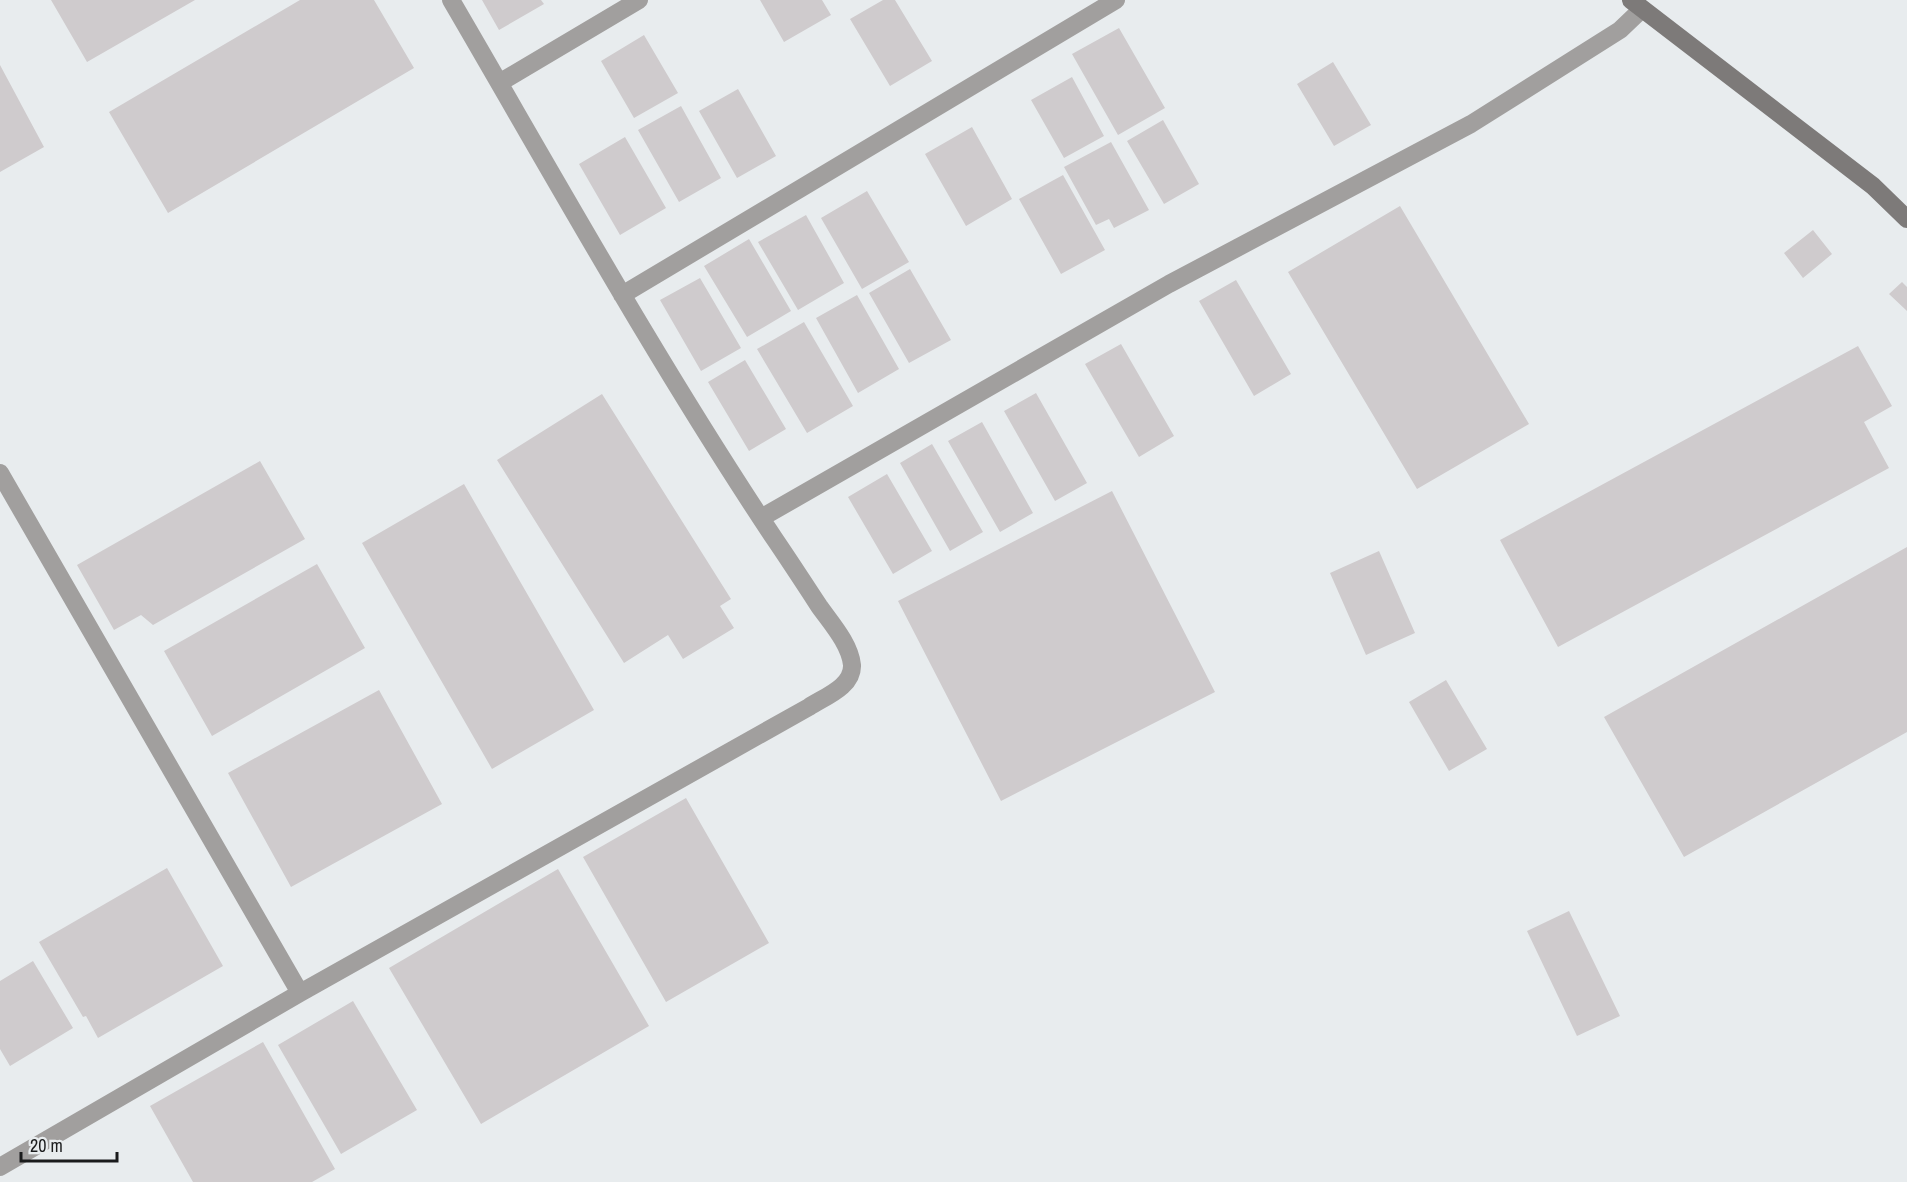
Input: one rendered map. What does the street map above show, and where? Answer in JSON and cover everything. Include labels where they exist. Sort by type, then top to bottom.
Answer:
[{"type":"street","points":[[0,1167],[300,993],[809,707],[843,686],[850,678],[852,667],[850,655],[838,633],[761,518],[622,295],[451,0]]},
{"type":"street","points":[[499,83],[639,0]]},
{"type":"street","points":[[622,295],[1116,0]]},
{"type":"street","points":[[761,518],[1169,284],[1471,124],[1620,30],[1636,4],[1873,186],[1907,219]]},
{"type":"street","points":[[0,473],[300,993]]},
{"type":"building","points":[[51,0],[195,0],[87,62]]},
{"type":"building","points":[[300,0],[374,0],[414,68],[168,213],[109,112]]},
{"type":"building","points":[[482,0],[541,0],[544,4],[499,30]]},
{"type":"building","points":[[760,0],[822,0],[831,15],[784,42]]},
{"type":"building","points":[[883,0],[895,0],[932,61],[890,86],[850,19]]},
{"type":"building","points":[[1119,28],[1165,108],[1118,135],[1072,54]]},
{"type":"building","points":[[644,35],[678,93],[634,118],[601,61]]},
{"type":"building","points":[[1333,62],[1371,125],[1334,146],[1297,84]]},
{"type":"building","points":[[0,65],[44,147],[0,172]]},
{"type":"building","points":[[1072,77],[1104,136],[1064,158],[1031,100]]},
{"type":"building","points":[[738,89],[776,156],[737,178],[699,111]]},
{"type":"building","points":[[681,106],[721,178],[679,202],[638,130]]},
{"type":"building","points":[[1163,120],[1199,184],[1164,204],[1127,141]]},
{"type":"building","points":[[972,127],[1012,199],[966,226],[925,154]]},
{"type":"building","points":[[625,137],[666,208],[620,235],[579,164]]},
{"type":"building","points":[[1111,142],[1149,210],[1114,228],[1109,219],[1096,225],[1064,167]]},
{"type":"building","points":[[1063,175],[1105,250],[1061,274],[1019,199]]},
{"type":"building","points":[[867,191],[909,262],[862,289],[821,218]]},
{"type":"building","points":[[1400,206],[1529,424],[1417,489],[1288,272]]},
{"type":"building","points":[[806,215],[844,283],[798,310],[758,242]]},
{"type":"building","points":[[1813,230],[1832,254],[1803,278],[1784,253]]},
{"type":"building","points":[[749,239],[791,311],[747,337],[704,266]]},
{"type":"building","points":[[910,269],[951,340],[909,363],[869,293]]},
{"type":"building","points":[[700,278],[741,348],[701,371],[660,300]]},
{"type":"building","points":[[1236,280],[1291,374],[1254,396],[1199,301]]},
{"type":"building","points":[[1902,282],[1907,287],[1907,311],[1889,294]]},
{"type":"building","points":[[857,295],[899,369],[858,393],[816,318]]},
{"type":"building","points":[[804,322],[853,406],[807,433],[757,349]]},
{"type":"building","points":[[1121,344],[1174,436],[1139,457],[1085,364]]},
{"type":"building","points":[[1858,346],[1892,406],[1864,422],[1889,468],[1558,647],[1500,540]]},
{"type":"building","points":[[745,360],[786,429],[749,451],[708,382]]},
{"type":"building","points":[[1036,393],[1087,483],[1055,501],[1004,411]]},
{"type":"building","points":[[602,394],[731,599],[720,606],[734,628],[683,659],[668,635],[624,663],[497,460]]},
{"type":"building","points":[[982,422],[1033,513],[1000,532],[948,441]]},
{"type":"building","points":[[932,444],[983,532],[950,551],[900,463]]},
{"type":"building","points":[[260,461],[305,539],[153,625],[141,615],[114,630],[77,565]]},
{"type":"building","points":[[887,474],[932,551],[893,574],[848,497]]},
{"type":"building","points":[[464,484],[594,710],[492,769],[362,543]]},
{"type":"building","points":[[1112,491],[1215,692],[1001,801],[898,601]]},
{"type":"building","points":[[1907,547],[1907,732],[1684,857],[1604,717]]},
{"type":"building","points":[[1379,551],[1415,633],[1366,655],[1330,573]]},
{"type":"building","points":[[317,564],[365,648],[212,736],[164,651]]},
{"type":"building","points":[[1446,680],[1487,749],[1449,771],[1409,702]]},
{"type":"building","points":[[379,690],[442,804],[291,887],[228,773]]},
{"type":"building","points":[[686,798],[769,943],[666,1002],[583,857]]},
{"type":"building","points":[[167,868],[223,966],[98,1038],[39,942]]},
{"type":"building","points":[[558,869],[649,1026],[481,1124],[389,968]]},
{"type":"building","points":[[1569,911],[1620,1016],[1577,1036],[1527,931]]},
{"type":"building","points":[[33,961],[73,1028],[10,1066],[0,1049],[0,981]]},
{"type":"building","points":[[353,1001],[417,1110],[341,1154],[278,1045]]},
{"type":"building","points":[[263,1042],[335,1169],[312,1182],[193,1182],[150,1106]]}]
